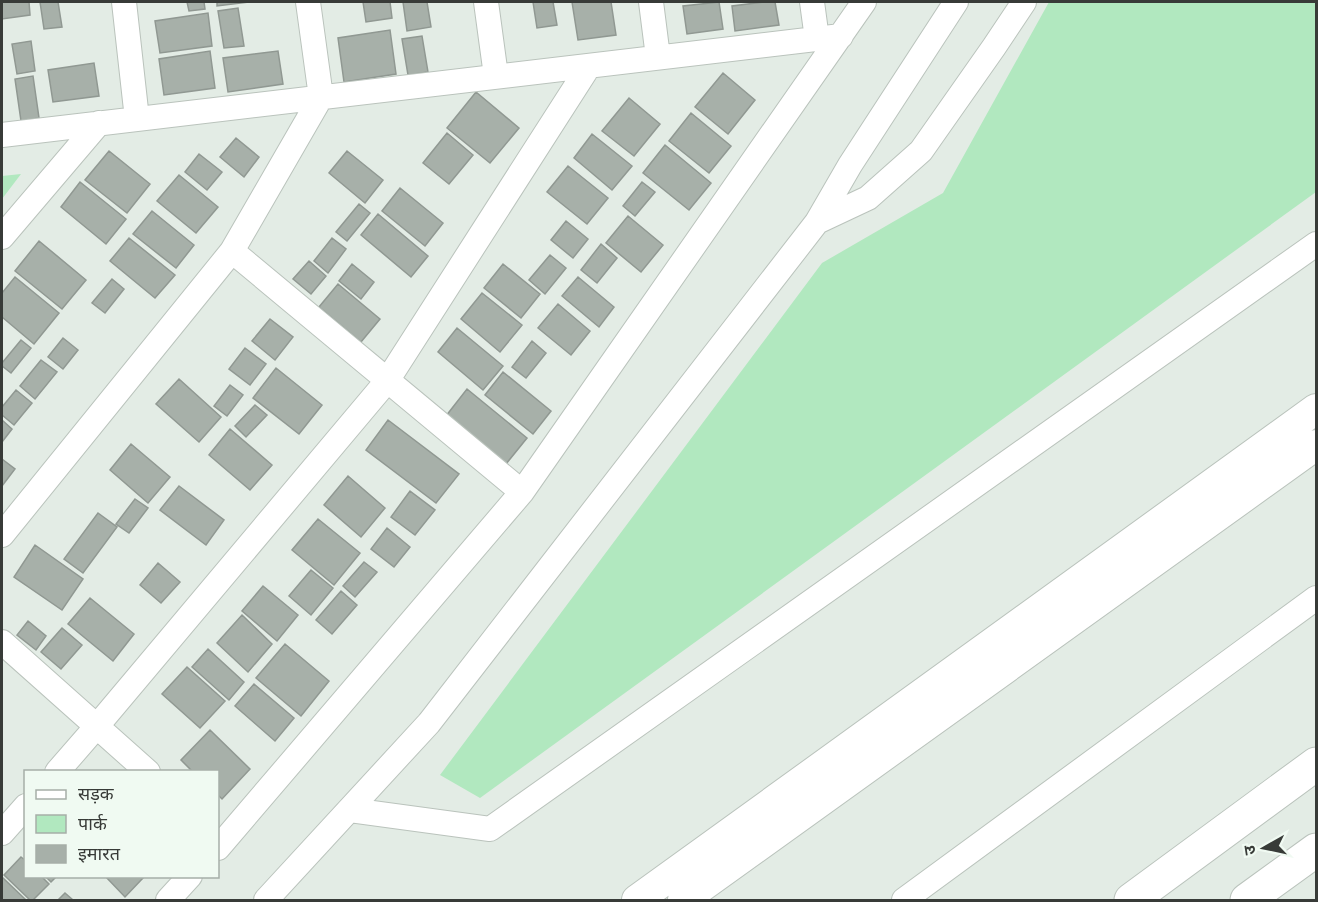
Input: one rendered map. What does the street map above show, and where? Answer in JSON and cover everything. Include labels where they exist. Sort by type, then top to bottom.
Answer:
[{"type":"highway","points":[[1131,900],[1317,764]]},
{"type":"highway","points":[[1247,900],[1317,850]]},
{"type":"main road","points":[[637,900],[1317,409]]},
{"type":"main road","points":[[683,900],[1317,445]]},
{"type":"street","points":[[124,2],[137,119]]},
{"type":"street","points":[[2,534],[232,251],[321,97],[308,2]]},
{"type":"street","points":[[486,2],[496,76]]},
{"type":"street","points":[[651,2],[658,57]]},
{"type":"street","points":[[812,2],[817,39]]},
{"type":"street","points":[[220,840],[522,492],[864,2]]},
{"type":"street","points":[[266,900],[429,723],[817,222],[850,165],[956,2]]},
{"type":"street","points":[[817,222],[867,198],[921,151],[1024,2]]},
{"type":"street","points":[[2,135],[841,36]]},
{"type":"street","points":[[58,770],[387,381],[590,66]]},
{"type":"street","points":[[2,237],[99,123]]},
{"type":"street","points":[[350,810],[490,829],[1317,244]]},
{"type":"street","points":[[232,251],[522,492]]},
{"type":"street","points":[[904,900],[1317,598]]},
{"type":"street","points":[[2,642],[147,770]]},
{"type":"street","points":[[2,833],[24,809]]},
{"type":"street","points":[[168,900],[188,878]]},
{"type":"green space","points":[[1049,2],[1316,2],[1316,192],[480,798],[440,775],[822,263],[943,193]]},
{"type":"green space","points":[[21,174],[2,199],[2,176]]},
{"type":"building","points":[[2,2],[29,2],[30,15],[2,19]]},
{"type":"building","points":[[40,2],[58,2],[62,27],[44,29]]},
{"type":"building","points":[[187,2],[204,2],[205,9],[189,11]]},
{"type":"building","points":[[217,2],[249,2],[217,6]]},
{"type":"building","points":[[363,2],[390,2],[392,18],[366,22]]},
{"type":"building","points":[[403,2],[427,2],[431,27],[407,31]]},
{"type":"building","points":[[533,2],[553,2],[557,25],[537,28]]},
{"type":"building","points":[[572,2],[611,2],[616,35],[578,40]]},
{"type":"building","points":[[719,2],[723,29],[687,34],[683,6]]},
{"type":"building","points":[[775,2],[779,25],[735,31],[732,6]]},
{"type":"building","points":[[238,8],[244,46],[224,48],[218,11]]},
{"type":"building","points":[[208,13],[212,46],[160,53],[155,21]]},
{"type":"building","points":[[390,30],[396,74],[344,82],[338,38]]},
{"type":"building","points":[[422,36],[428,72],[408,75],[402,39]]},
{"type":"building","points":[[31,41],[35,71],[17,74],[12,44]]},
{"type":"building","points":[[210,51],[215,88],[164,95],[159,59]]},
{"type":"building","points":[[278,51],[283,84],[228,92],[223,58]]},
{"type":"building","points":[[94,63],[99,96],[53,102],[48,70]]},
{"type":"building","points":[[723,73],[755,100],[728,134],[695,107]]},
{"type":"building","points":[[33,76],[39,118],[21,121],[15,79]]},
{"type":"building","points":[[476,92],[519,128],[490,163],[447,128]]},
{"type":"building","points":[[629,98],[660,124],[634,156],[602,131]]},
{"type":"building","points":[[691,113],[731,146],[709,173],[669,141]]},
{"type":"building","points":[[447,133],[473,155],[449,184],[423,163]]},
{"type":"building","points":[[592,134],[632,166],[612,190],[574,158]]},
{"type":"building","points":[[236,138],[259,157],[244,177],[220,157]]},
{"type":"building","points":[[665,145],[711,183],[689,210],[643,173]]},
{"type":"building","points":[[109,151],[150,184],[127,213],[85,180]]},
{"type":"building","points":[[347,151],[383,180],[365,203],[329,173]]},
{"type":"building","points":[[199,154],[222,172],[207,190],[185,172]]},
{"type":"building","points":[[568,166],[608,198],[587,224],[547,192]]},
{"type":"building","points":[[179,175],[218,207],[196,233],[157,201]]},
{"type":"building","points":[[80,182],[126,219],[106,244],[61,207]]},
{"type":"building","points":[[642,182],[655,192],[635,216],[623,206]]},
{"type":"building","points":[[400,188],[443,223],[425,246],[382,211]]},
{"type":"building","points":[[359,204],[370,213],[347,241],[336,232]]},
{"type":"building","points":[[152,211],[194,245],[176,268],[133,234]]},
{"type":"building","points":[[378,214],[428,256],[411,277],[361,235]]},
{"type":"building","points":[[628,216],[663,245],[641,272],[606,243]]},
{"type":"building","points":[[566,221],[588,239],[573,258],[551,240]]},
{"type":"building","points":[[129,238],[175,275],[155,298],[110,261]]},
{"type":"building","points":[[332,238],[346,249],[328,273],[314,261]]},
{"type":"building","points":[[39,241],[86,280],[62,309],[15,271]]},
{"type":"building","points":[[601,244],[617,258],[597,283],[581,270]]},
{"type":"building","points":[[550,255],[566,268],[545,294],[529,280]]},
{"type":"building","points":[[309,261],[326,276],[311,294],[293,279]]},
{"type":"building","points":[[352,264],[374,282],[361,299],[339,281]]},
{"type":"building","points":[[503,264],[540,294],[521,318],[484,288]]},
{"type":"building","points":[[15,277],[59,313],[34,344],[2,317],[2,293]]},
{"type":"building","points":[[578,277],[614,307],[599,327],[562,296]]},
{"type":"building","points":[[112,279],[124,289],[105,313],[92,303]]},
{"type":"building","points":[[338,284],[380,319],[361,342],[319,307]]},
{"type":"building","points":[[482,293],[522,325],[500,352],[461,319]]},
{"type":"building","points":[[558,304],[590,331],[571,355],[538,328]]},
{"type":"building","points":[[270,319],[293,337],[275,360],[252,341]]},
{"type":"building","points":[[457,328],[503,366],[483,390],[438,352]]},
{"type":"building","points":[[63,338],[78,350],[63,369],[48,357]]},
{"type":"building","points":[[21,340],[31,348],[11,373],[2,366],[2,363]]},
{"type":"building","points":[[532,341],[546,353],[526,378],[512,367]]},
{"type":"building","points":[[245,348],[266,364],[250,385],[229,369]]},
{"type":"building","points":[[41,360],[57,372],[35,399],[20,386]]},
{"type":"building","points":[[276,368],[322,405],[299,434],[253,398]]},
{"type":"building","points":[[503,372],[551,411],[533,434],[485,395]]},
{"type":"building","points":[[179,379],[221,417],[199,442],[156,404]]},
{"type":"building","points":[[230,385],[243,395],[227,416],[214,406]]},
{"type":"building","points":[[467,389],[527,438],[506,464],[446,416]]},
{"type":"building","points":[[16,390],[32,403],[14,425],[2,415],[2,407]]},
{"type":"building","points":[[255,405],[267,415],[246,437],[235,426]]},
{"type":"building","points":[[2,420],[12,429],[2,442]]},
{"type":"building","points":[[388,420],[459,474],[436,503],[366,450]]},
{"type":"building","points":[[230,429],[272,465],[250,490],[209,455]]},
{"type":"building","points":[[131,444],[170,477],[148,503],[110,470]]},
{"type":"building","points":[[2,459],[15,469],[2,486]]},
{"type":"building","points":[[348,476],[385,508],[361,537],[324,505]]},
{"type":"building","points":[[179,486],[224,520],[206,545],[160,510]]},
{"type":"building","points":[[410,491],[435,510],[415,535],[391,517]]},
{"type":"building","points":[[135,499],[148,508],[129,533],[116,524]]},
{"type":"building","points":[[98,513],[117,527],[83,573],[64,559]]},
{"type":"building","points":[[318,519],[360,553],[334,585],[292,550]]},
{"type":"building","points":[[387,528],[410,547],[394,567],[371,549]]},
{"type":"building","points":[[35,545],[83,579],[62,610],[14,577]]},
{"type":"building","points":[[364,562],[377,572],[355,597],[343,586]]},
{"type":"building","points":[[158,563],[180,582],[161,603],[140,585]]},
{"type":"building","points":[[311,570],[333,588],[311,615],[289,596]]},
{"type":"building","points":[[263,586],[298,615],[277,641],[242,611]]},
{"type":"building","points":[[341,591],[357,605],[332,634],[316,620]]},
{"type":"building","points":[[90,598],[134,634],[113,661],[68,624]]},
{"type":"building","points":[[242,615],[272,644],[248,672],[217,643]]},
{"type":"building","points":[[28,621],[46,636],[36,650],[17,635]]},
{"type":"building","points":[[62,628],[82,645],[61,669],[41,652]]},
{"type":"building","points":[[285,644],[329,681],[301,716],[256,678]]},
{"type":"building","points":[[208,649],[244,682],[229,700],[192,667]]},
{"type":"building","points":[[187,667],[225,701],[200,728],[162,694]]},
{"type":"building","points":[[254,684],[294,718],[275,741],[235,706]]},
{"type":"building","points":[[210,730],[250,769],[222,799],[219,796],[219,770],[191,770],[181,760]]},
{"type":"building","points":[[21,857],[24,859],[24,878],[43,878],[49,884],[33,900],[30,900],[4,875]]},
{"type":"building","points":[[2,877],[26,900],[2,900]]},
{"type":"building","points":[[107,878],[143,878],[125,897]]},
{"type":"building","points":[[65,893],[73,900],[58,900]]}]
